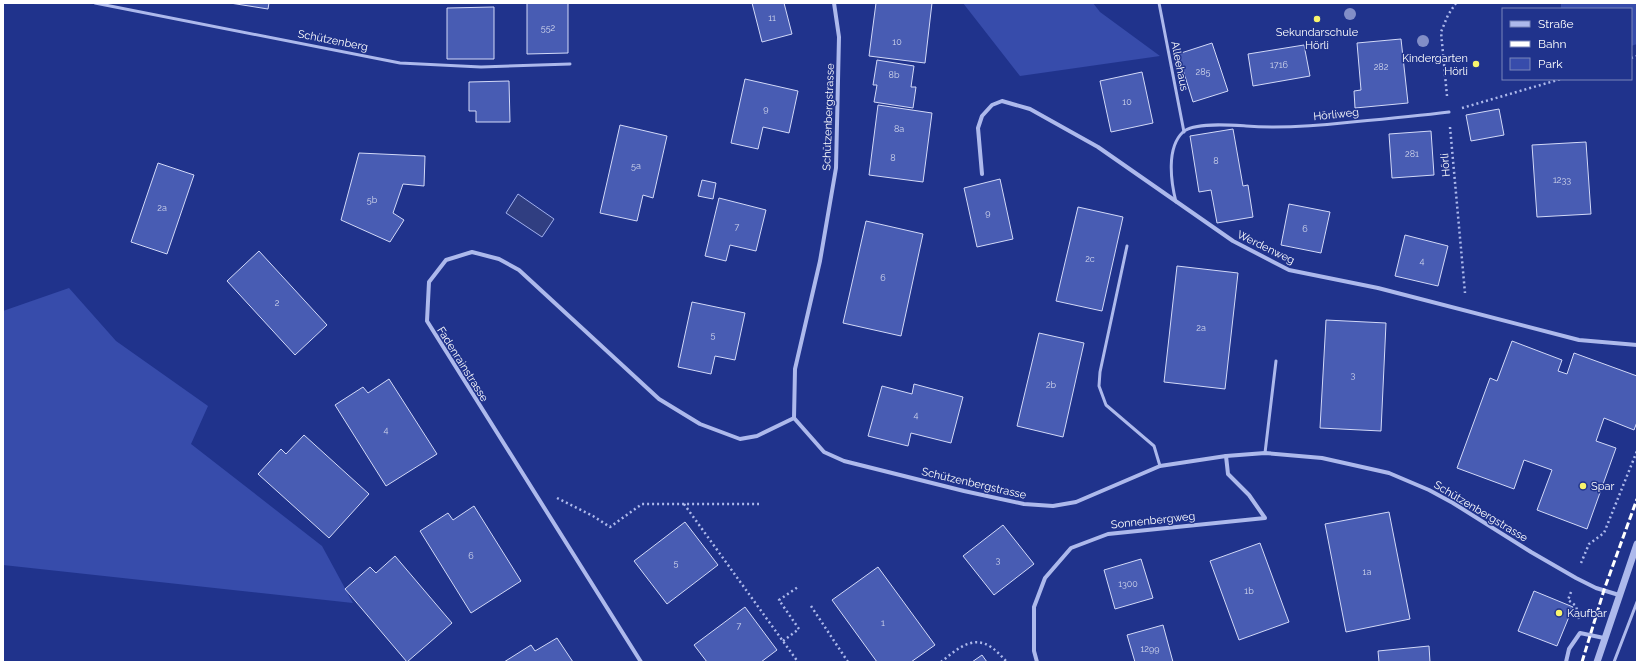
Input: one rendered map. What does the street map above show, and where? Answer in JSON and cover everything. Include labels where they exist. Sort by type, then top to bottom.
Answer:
[{"type":"street","name":"Schützenbergstrasse","points":[[834,3],[839,37],[836,168],[820,261],[795,369],[794,418],[824,452],[844,461],[964,491],[1024,504],[1053,506],[1076,502],[1160,466],[1226,456],[1265,453],[1322,458],[1389,473],[1429,490],[1576,578],[1596,588],[1619,595]]},
{"type":"street","name":"Werdenweg","points":[[982,174],[978,128],[982,116],[992,105],[1002,101],[1030,109],[1098,147],[1233,241],[1289,270],[1378,288],[1579,340],[1637,345]]},
{"type":"street","name":"Fadenrainstrasse","points":[[641,662],[534,494],[427,321],[429,282],[446,260],[472,252],[499,259],[519,270],[659,399],[700,424],[740,439],[757,436],[794,418]]},
{"type":"street","name":"Sonnenbergweg","points":[[1037,662],[1034,651],[1034,607],[1045,578],[1071,548],[1108,534],[1265,518],[1249,495],[1228,474],[1226,456]]},
{"type":"street","points":[[1597,662],[1637,544]]},
{"type":"street","points":[[1566,662],[1569,649],[1580,633],[1604,638]]},
{"type":"lane","name":"Schützenberg","points":[[95,3],[400,63],[482,67],[570,64]]},
{"type":"lane","name":"Alleehaus","points":[[1159,3],[1184,132]]},
{"type":"lane","name":"Hörliweg","points":[[1184,132],[1194,126],[1234,125],[1262,128],[1296,128],[1448,112]]},
{"type":"lane","points":[[1176,202],[1170,170],[1177,140],[1184,132]]},
{"type":"lane","points":[[1128,246],[1100,372],[1099,386],[1106,405],[1154,446],[1160,466]]},
{"type":"lane","points":[[1265,453],[1276,361]]},
{"type":"lane","points":[[1614,662],[1637,602]]},
{"type":"path","name":"Hörli","points":[[1456,3],[1448,15],[1441,32],[1465,296]]},
{"type":"path","points":[[1448,112],[1558,80]]},
{"type":"path","points":[[1576,578],[1589,544],[1604,533],[1637,451]]},
{"type":"path","points":[[534,494],[559,498],[610,527],[642,504],[759,504]]},
{"type":"path","points":[[684,504],[798,662]]},
{"type":"path","points":[[783,641],[799,629],[779,600],[798,587]]},
{"type":"path","points":[[811,606],[848,662]]},
{"type":"path","points":[[940,662],[963,645],[971,642],[982,643],[991,647],[1007,662]]},
{"type":"green space","points":[[963,3],[1093,3],[1100,12],[1160,56],[1020,76]]},
{"type":"green space","points":[[1561,3],[1637,3],[1637,44],[1632,46],[1632,8],[1561,8]]},
{"type":"green space","points":[[69,288],[116,341],[208,406],[191,444],[322,546],[353,603],[3,565],[3,311]]},
{"type":"shaded area","points":[[518,194],[554,219],[542,237],[506,213]]},
{"type":"building","points":[[230,3],[269,3],[268,9]]},
{"type":"building","points":[[527,3],[568,3],[568,53],[527,54]]},
{"type":"building","points":[[752,3],[784,3],[792,34],[762,42]]},
{"type":"building","points":[[876,3],[932,3],[925,63],[869,56]]},
{"type":"building","points":[[494,7],[494,59],[447,59],[447,8]]},
{"type":"building","points":[[1401,39],[1408,103],[1355,108],[1354,91],[1361,90],[1357,43]]},
{"type":"building","points":[[1212,43],[1228,91],[1193,102],[1178,54]]},
{"type":"building","points":[[1304,45],[1310,76],[1253,86],[1248,54]]},
{"type":"building","points":[[877,60],[914,66],[911,87],[916,87],[913,108],[874,102],[877,85],[873,85]]},
{"type":"building","points":[[1142,72],[1153,123],[1111,132],[1100,81]]},
{"type":"building","points":[[745,79],[798,91],[789,133],[763,127],[758,149],[731,143]]},
{"type":"building","points":[[509,81],[510,122],[476,122],[476,111],[469,111],[469,82]]},
{"type":"building","points":[[878,105],[932,113],[923,182],[869,175]]},
{"type":"building","points":[[1499,109],[1504,135],[1471,141],[1466,115]]},
{"type":"building","points":[[620,125],[667,136],[653,198],[643,195],[637,221],[600,213]]},
{"type":"building","points":[[1233,129],[1243,186],[1248,185],[1253,217],[1217,223],[1211,190],[1199,192],[1190,136]]},
{"type":"building","points":[[1431,131],[1434,175],[1392,178],[1389,134]]},
{"type":"building","points":[[1586,142],[1591,214],[1537,217],[1532,145]]},
{"type":"building","points":[[359,153],[425,156],[424,186],[403,184],[393,213],[404,220],[390,242],[341,220]]},
{"type":"building","points":[[158,163],[194,175],[167,254],[131,242]]},
{"type":"building","points":[[1000,179],[1013,239],[977,247],[964,188]]},
{"type":"building","points":[[702,180],[716,183],[713,199],[698,196]]},
{"type":"building","points":[[719,198],[766,210],[756,251],[730,245],[726,261],[705,256]]},
{"type":"building","points":[[1289,204],[1330,212],[1321,253],[1281,245]]},
{"type":"building","points":[[1078,207],[1123,217],[1102,311],[1056,301]]},
{"type":"building","points":[[866,221],[923,234],[901,336],[843,323]]},
{"type":"building","points":[[1405,235],[1448,246],[1438,286],[1395,276]]},
{"type":"building","points":[[259,251],[327,325],[295,355],[227,281]]},
{"type":"building","points":[[1177,266],[1238,273],[1225,389],[1164,382]]},
{"type":"building","points":[[692,302],[745,313],[735,360],[715,356],[711,374],[678,367]]},
{"type":"building","points":[[1326,320],[1386,323],[1381,431],[1320,428]]},
{"type":"building","points":[[1039,333],[1084,343],[1063,437],[1017,426]]},
{"type":"building","points":[[1512,341],[1562,360],[1558,371],[1567,374],[1574,353],[1637,376],[1637,422],[1634,430],[1604,418],[1596,441],[1616,448],[1587,529],[1537,510],[1552,470],[1524,460],[1514,489],[1457,468],[1490,378],[1497,381]]},
{"type":"building","points":[[389,379],[437,454],[386,486],[335,405],[363,387],[368,393]]},
{"type":"building","points":[[914,384],[963,397],[951,443],[911,433],[908,446],[868,436],[882,386],[912,394]]},
{"type":"building","points":[[304,435],[369,494],[329,538],[258,474],[281,449],[286,454]]},
{"type":"building","points":[[474,506],[521,581],[471,613],[420,531],[448,513],[453,520]]},
{"type":"building","points":[[1389,512],[1410,619],[1346,632],[1325,524]]},
{"type":"building","points":[[685,522],[718,565],[667,604],[634,561]]},
{"type":"building","points":[[1003,525],[1034,564],[994,595],[963,556]]},
{"type":"building","points":[[1260,543],[1289,622],[1239,640],[1210,561]]},
{"type":"building","points":[[395,556],[452,623],[407,662],[345,589],[370,567],[376,573]]},
{"type":"building","points":[[1141,559],[1153,598],[1115,609],[1104,570]]},
{"type":"building","points":[[878,567],[935,645],[911,662],[877,662],[832,600]]},
{"type":"building","points":[[1534,591],[1573,607],[1557,646],[1518,631]]},
{"type":"building","points":[[745,607],[777,650],[761,662],[707,662],[694,645]]},
{"type":"building","points":[[1163,625],[1173,662],[1135,662],[1127,635]]},
{"type":"building","points":[[557,638],[573,662],[504,662],[531,645],[535,651]]},
{"type":"building","points":[[1429,646],[1430,662],[1379,662],[1378,651]]},
{"type":"building","points":[[982,655],[987,662],[972,662]]},
{"type":"railway","points":[[1582,662],[1604,590],[1637,499]]},
{"type":"place","name":"Sekundarschule Hörli","points":[[1317,19]]},
{"type":"place","name":"Kindergarten Hörli","points":[[1476,64]]},
{"type":"place","name":"Spar","points":[[1583,486]]},
{"type":"place","name":"Kaufbar","points":[[1559,613]]}]
